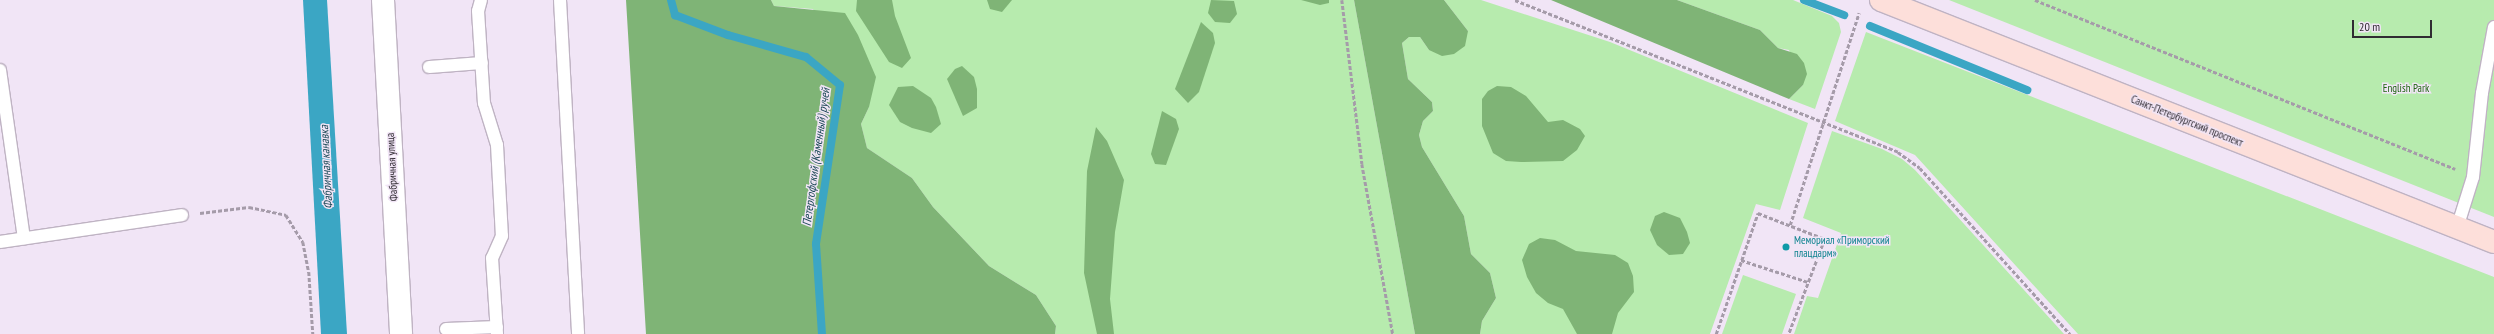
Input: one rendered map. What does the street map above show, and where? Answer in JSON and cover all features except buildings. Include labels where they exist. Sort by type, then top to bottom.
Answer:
[{"type":"main road","name":"Санкт-Петербургский проспект","points":[[1880,0],[2494,242]]},
{"type":"street","name":"Фабричная улица","points":[[383,0],[401,334]]},
{"type":"lane","points":[[446,329],[497,330],[492,258],[502,236],[502,229],[496,145],[484,103],[478,11],[481,0]]},
{"type":"lane","points":[[560,0],[578,334]]},
{"type":"lane","points":[[2457,228],[2473,177],[2482,93],[2494,27]]},
{"type":"lane","points":[[429,67],[482,63]]},
{"type":"lane","points":[[0,70],[5,139],[24,238]]},
{"type":"lane","points":[[0,242],[182,214]]},
{"type":"path","points":[[1342,0],[1362,164],[1393,334]]},
{"type":"path","points":[[1515,0],[1898,152],[1920,168],[2070,334]]},
{"type":"path","points":[[2035,0],[2473,177]]},
{"type":"path","points":[[1790,225],[1861,8]]},
{"type":"path","points":[[182,214],[249,207],[286,215],[303,242],[309,272],[313,334]]},
{"type":"path","points":[[1716,334],[1758,213],[1825,239],[1789,334]]},
{"type":"path","points":[[1742,260],[1808,282]]},
{"type":"green space","points":[[626,0],[771,0],[774,6],[845,13],[858,35],[876,77],[869,107],[861,124],[867,148],[912,178],[933,207],[989,266],[1036,295],[1056,326],[1055,334],[646,334]]},
{"type":"green space","points":[[771,0],[1354,0],[1415,334],[1055,334],[1056,326],[1036,295],[989,266],[933,207],[912,178],[867,148],[861,124],[869,107],[813,9],[774,6]]},
{"type":"green space","points":[[857,0],[892,0],[895,16],[911,58],[902,68],[889,62],[856,11]]},
{"type":"green space","points":[[987,0],[1012,0],[1002,12],[990,9]]},
{"type":"green space","points":[[1211,0],[1234,1],[1237,14],[1230,23],[1215,22],[1208,13]]},
{"type":"green space","points":[[1301,0],[1329,0],[1329,3],[1320,5]]},
{"type":"green space","points":[[1354,0],[1444,0],[1468,31],[1465,46],[1454,54],[1442,56],[1429,50],[1420,37],[1409,37],[1402,43],[1408,79],[1432,102],[1433,111],[1423,121],[1419,135],[1422,147],[1464,216],[1471,254],[1490,273],[1496,298],[1482,321],[1480,334],[1415,334]]},
{"type":"green space","points":[[1444,0],[1481,0],[1610,42],[1808,123],[1780,210],[1756,204],[1710,334],[1480,334],[1482,321],[1496,298],[1490,273],[1471,254],[1464,216],[1422,147],[1419,135],[1423,121],[1433,111],[1432,102],[1408,79],[1402,43],[1409,37],[1420,37],[1429,50],[1468,31]]},
{"type":"green space","points":[[1551,0],[1677,0],[1760,30],[1778,48],[1797,54],[1804,63],[1807,74],[1803,85],[1789,99]]},
{"type":"green space","points":[[1677,0],[1793,0],[1832,16],[1839,23],[1841,32],[1815,109],[1789,99],[1803,85],[1789,50],[1778,48],[1760,30]]},
{"type":"green space","name":"English Park","points":[[1949,0],[2494,0],[2494,217]]},
{"type":"green space","points":[[1201,22],[1213,33],[1215,43],[1199,92],[1188,103],[1175,89]]},
{"type":"green space","points":[[1866,32],[2494,277],[2494,334],[2078,334],[1915,155],[1835,121]]},
{"type":"green space","points":[[962,66],[974,77],[977,89],[977,108],[963,116],[947,79],[955,69]]},
{"type":"green space","points":[[913,86],[931,98],[936,107],[941,124],[931,133],[912,128],[900,122],[889,105],[898,87]]},
{"type":"green space","points":[[1497,86],[1511,87],[1526,96],[1548,122],[1563,120],[1580,129],[1585,136],[1577,150],[1563,161],[1506,161],[1493,153],[1482,126],[1482,99],[1488,91]]},
{"type":"green space","points":[[1162,111],[1176,119],[1179,129],[1166,165],[1155,164],[1151,154]]},
{"type":"green space","points":[[1096,127],[1107,141],[1124,180],[1115,232],[1110,299],[1114,334],[1097,334],[1084,273],[1087,171]]},
{"type":"green space","points":[[1832,131],[1882,149],[1902,159],[1915,170],[2064,334],[1794,334],[1807,296],[1818,298],[1841,233],[1803,218]]},
{"type":"green space","points":[[1664,212],[1680,218],[1687,232],[1690,243],[1683,254],[1669,255],[1657,245],[1650,230],[1655,216]]},
{"type":"green space","points":[[1540,238],[1555,240],[1576,251],[1615,255],[1628,263],[1633,276],[1634,292],[1618,313],[1612,334],[1577,334],[1563,309],[1548,303],[1536,293],[1527,277],[1522,260],[1529,244]]},
{"type":"green space","points":[[1743,275],[1796,294],[1782,334],[1722,334]]},
{"type":"water","name":"Фабричная канавка","points":[[303,0],[327,0],[347,334],[321,334]]},
{"type":"waterway","name":"Петергофский (Каменный) ручей","points":[[671,0],[675,15],[728,35],[806,57],[840,85],[816,244],[822,334]]},
{"type":"waterway","points":[[1804,0],[1844,15]]},
{"type":"waterway","points":[[1870,26],[2027,90]]},
{"type":"place","name":"Мемориал «Приморский плацдарм»","points":[[1786,247]]}]
